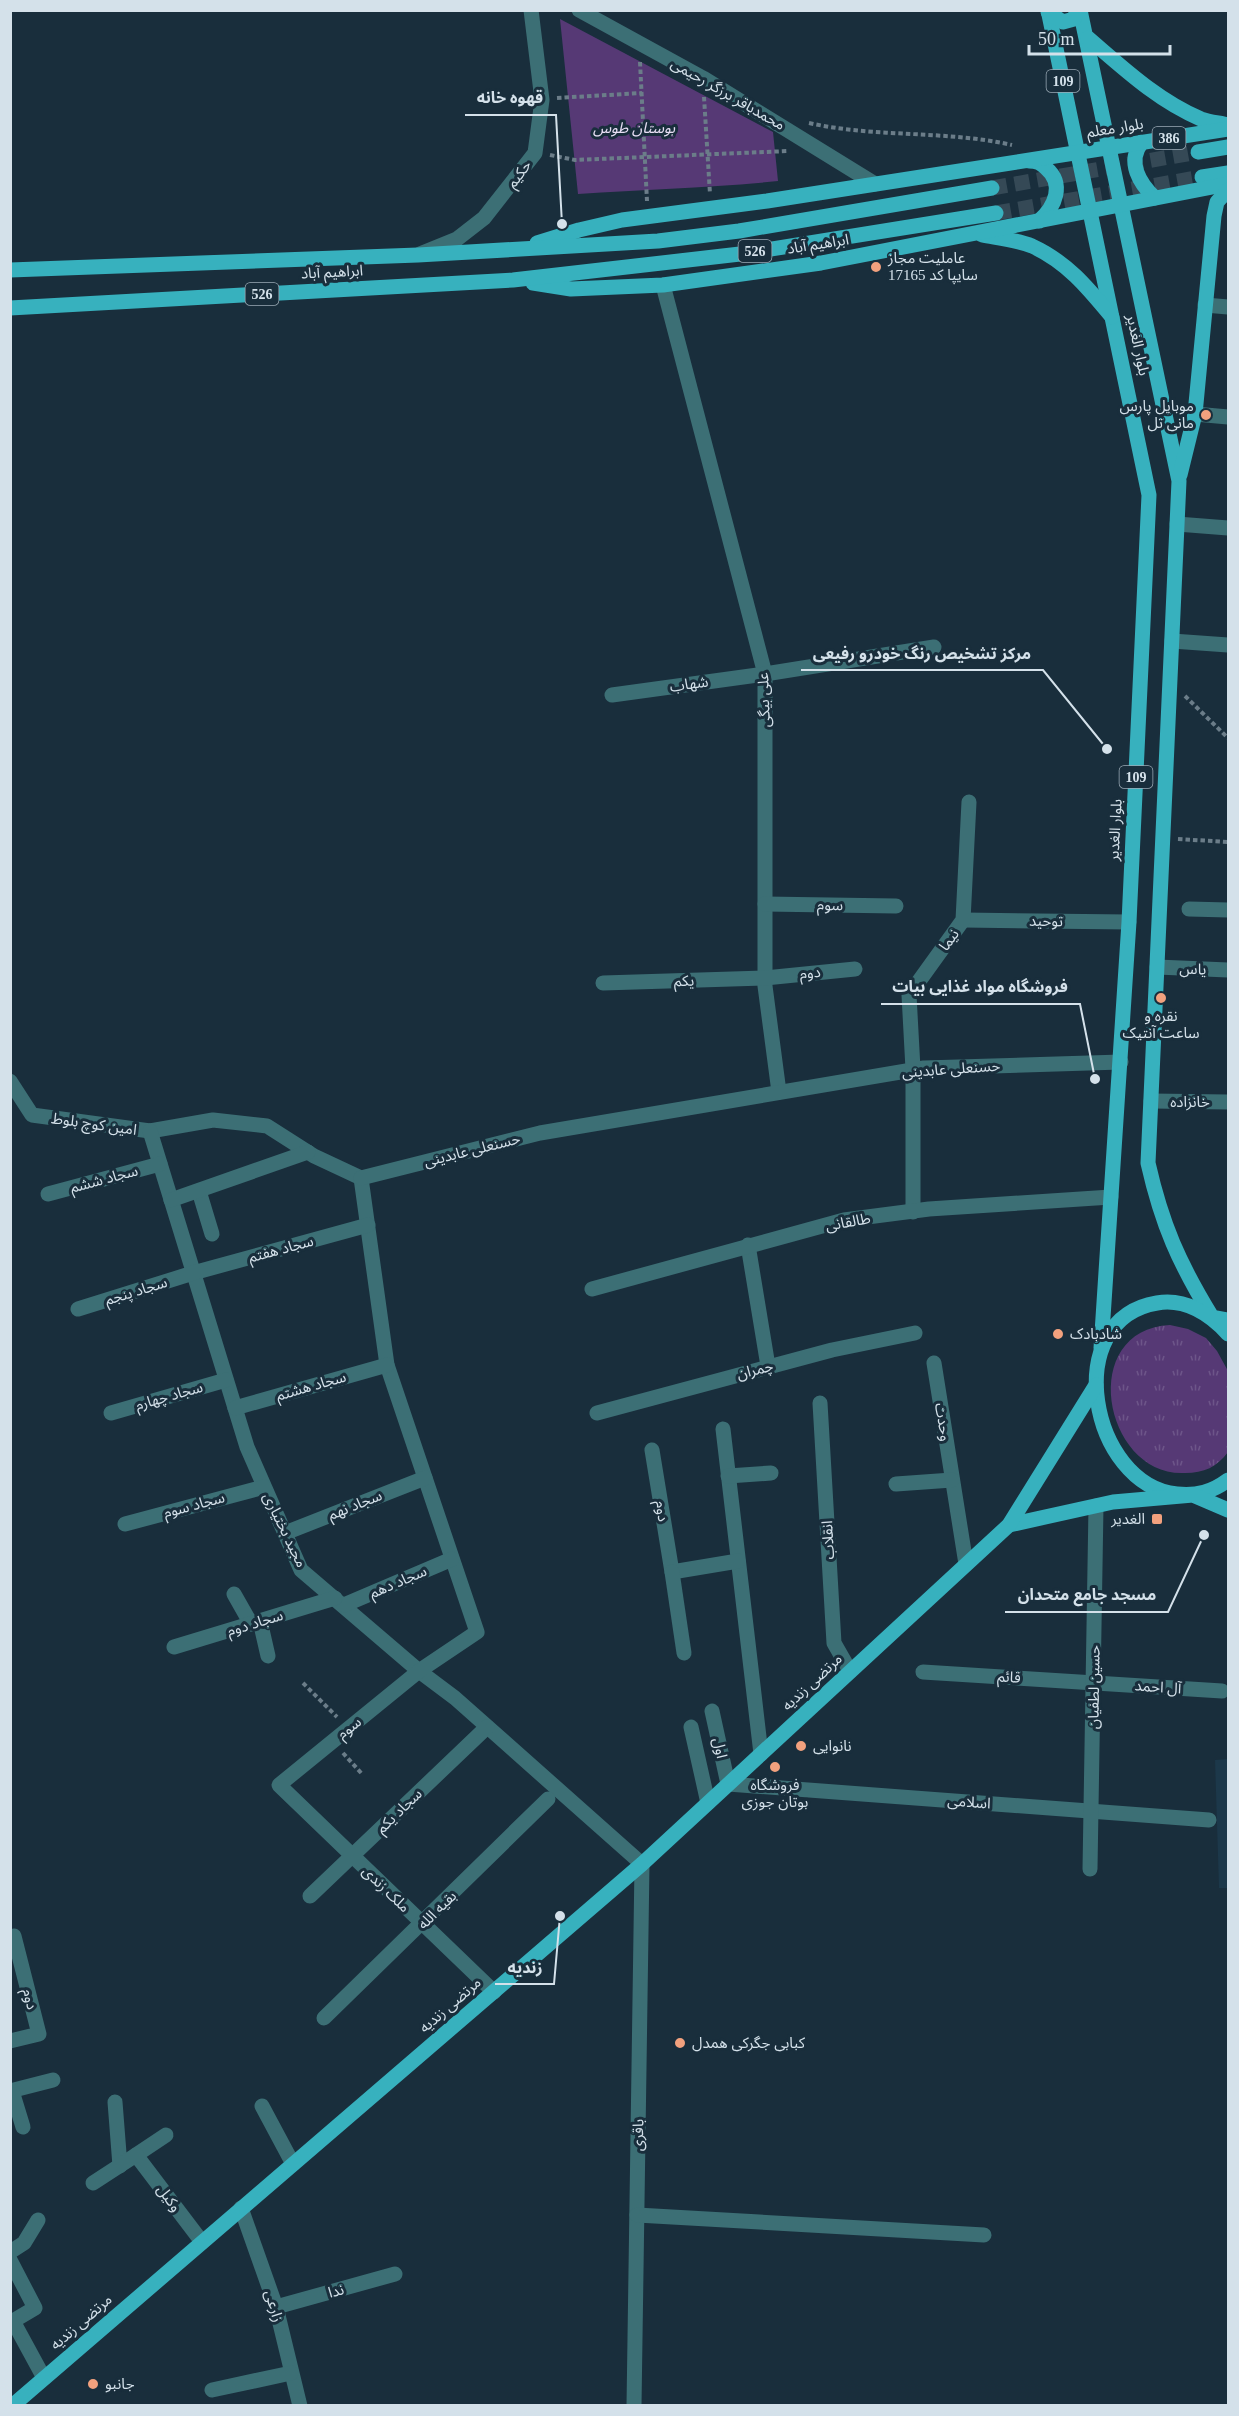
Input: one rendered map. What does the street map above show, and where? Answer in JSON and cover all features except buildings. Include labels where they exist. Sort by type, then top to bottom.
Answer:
[{"type":"main road","points":[[1048,11],[1063,22],[1074,19],[1079,10]]},
{"type":"main road","name":"109","points":[[1079,10],[1088,38],[1121,205]]},
{"type":"main road","name":"109","points":[[1048,11],[1091,211]]},
{"type":"main road","points":[[1088,38],[1132,76],[1162,98],[1203,120],[1228,127]]},
{"type":"main road","name":"بلوار معلم","points":[[1078,152],[1228,127]]},
{"type":"main road","points":[[1143,142],[1135,157],[1137,173],[1143,187],[1155,198]]},
{"type":"main road","name":"386","points":[[1198,152],[1228,147]]},
{"type":"main road","name":"ابراهیم آباد","points":[[511,251],[579,230],[622,220],[1078,152]]},
{"type":"main road","points":[[1025,160],[1036,161],[1044,166],[1051,172],[1055,181],[1056,196],[1052,208],[1040,221]]},
{"type":"main road","points":[[1202,177],[1228,173]]},
{"type":"main road","points":[[1091,211],[1228,184]]},
{"type":"main road","name":"ابراهیم آباد","points":[[10,270],[511,251],[658,241],[739,231],[992,188]]},
{"type":"main road","points":[[1179,480],[1195,414],[1214,216],[1217,202],[1228,190]]},
{"type":"main road","name":"بلوار الغدیر","points":[[1121,205],[1179,480],[1148,1163],[1158,1208],[1173,1248],[1212,1317]]},
{"type":"main road","name":"ابراهیم آباد","points":[[513,280],[571,289],[663,285],[821,263],[1091,211]]},
{"type":"main road","name":"بلوار الغدیر","points":[[1091,211],[1149,495],[1129,922],[1101,1348],[1096,1385]]},
{"type":"main road","name":"ابراهیم آباد","points":[[10,308],[513,280],[717,257],[996,213]]},
{"type":"main road","points":[[976,233],[1030,245],[1054,258],[1077,275],[1114,320]]},
{"type":"main road","points":[[1101,1348],[1119,1321],[1148,1304],[1173,1301],[1191,1306],[1212,1317],[1228,1320]]},
{"type":"main road","points":[[1212,1317],[1228,1334]]},
{"type":"main road","points":[[1096,1385],[1100,1411],[1108,1438],[1130,1470],[1144,1483],[1156,1489],[1168,1493],[1192,1495],[1228,1510]]},
{"type":"main road","points":[[1009,1525],[1096,1385]]},
{"type":"main road","points":[[1009,1525],[1096,1506],[1150,1498],[1192,1495],[1217,1488],[1228,1480]]},
{"type":"main road","name":"مرتضی زندیه","points":[[12,2406],[642,1864],[1009,1525]]},
{"type":"street","name":"حکیم","points":[[418,255],[457,239],[484,218],[535,153],[542,100],[531,10]]},
{"type":"street","name":"محمدباقر برزگر رحیمی","points":[[579,10],[703,78],[875,184]]},
{"type":"street","name":"علی بیگی","points":[[663,285],[765,674],[765,978],[778,1092]]},
{"type":"street","points":[[1205,306],[1228,307]]},
{"type":"street","points":[[1195,414],[1228,417]]},
{"type":"street","points":[[1177,524],[1228,528]]},
{"type":"street","points":[[1172,641],[1228,645]]},
{"type":"street","name":"شهاب","points":[[612,695],[934,647]]},
{"type":"street","name":"نیما","points":[[914,1212],[913,1070],[909,995],[963,920],[969,802]]},
{"type":"street","name":"سوم","points":[[765,904],[896,906]]},
{"type":"street","points":[[1189,909],[1228,910]]},
{"type":"street","name":"توحید","points":[[963,920],[1129,922]]},
{"type":"street","name":"یاس","points":[[1156,967],[1228,970]]},
{"type":"street","name":"دوم","points":[[765,978],[855,969]]},
{"type":"street","name":"یکم","points":[[603,983],[765,978]]},
{"type":"street","name":"حسنعلی عابدینی","points":[[361,1178],[540,1133],[913,1070],[1120,1062]]},
{"type":"street","name":"امین کوچ بلوط","points":[[10,1081],[32,1115],[150,1131],[213,1120],[267,1126],[308,1152],[361,1178]]},
{"type":"street","name":"خانزاده","points":[[1151,1101],[1228,1102]]},
{"type":"street","name":"مجید بختیاری","points":[[150,1131],[247,1447],[301,1570],[340,1601],[419,1671],[455,1698],[642,1864]]},
{"type":"street","points":[[171,1200],[308,1152]]},
{"type":"street","name":"سجاد ششم","points":[[48,1194],[160,1164]]},
{"type":"street","points":[[361,1178],[387,1365],[477,1632],[419,1671]]},
{"type":"street","points":[[199,1191],[212,1234]]},
{"type":"street","name":"طالقانی","points":[[592,1289],[844,1220],[914,1212],[1111,1197]]},
{"type":"street","name":"سجاد هفتم","points":[[193,1273],[368,1225]]},
{"type":"street","points":[[748,1245],[768,1366]]},
{"type":"street","name":"سجاد پنجم","points":[[78,1309],[193,1273]]},
{"type":"street","name":"چمران","points":[[597,1413],[768,1366],[915,1333]]},
{"type":"street","name":"وحدت","points":[[934,1364],[966,1564]]},
{"type":"street","name":"سجاد هشتم","points":[[235,1408],[387,1365]]},
{"type":"street","name":"سجاد چهارم","points":[[111,1413],[226,1380]]},
{"type":"street","name":"انقلاب","points":[[820,1403],[834,1643],[850,1671]]},
{"type":"street","points":[[723,1429],[761,1754]]},
{"type":"street","name":"دوم","points":[[652,1450],[684,1653]]},
{"type":"street","points":[[728,1476],[771,1473]]},
{"type":"street","name":"سجاد نهم","points":[[285,1533],[425,1478]]},
{"type":"street","points":[[896,1484],[952,1480]]},
{"type":"street","name":"سجاد سوم","points":[[125,1524],[264,1486]]},
{"type":"street","name":"حسین لطفیان","points":[[1090,1869],[1095,1683],[1096,1506]]},
{"type":"street","name":"سجاد دهم","points":[[340,1601],[452,1559]]},
{"type":"street","points":[[672,1572],[738,1561]]},
{"type":"street","points":[[234,1594],[255,1623],[268,1656]]},
{"type":"street","name":"سجاد دوم","points":[[174,1647],[340,1601]]},
{"type":"street","name":"سوم","points":[[279,1785],[419,1671]]},
{"type":"street","name":"قائم","points":[[923,1672],[1095,1683]]},
{"type":"street","name":"آل احمد","points":[[1095,1683],[1222,1691]]},
{"type":"street","name":"اول","points":[[712,1711],[728,1784]]},
{"type":"street","name":"سجاد یکم","points":[[310,1896],[487,1727]]},
{"type":"street","points":[[691,1727],[708,1803]]},
{"type":"street","name":"اسلامی","points":[[728,1784],[1209,1820]]},
{"type":"street","name":"ملک زندی","points":[[279,1785],[494,1992]]},
{"type":"street","name":"بقیه الله","points":[[324,2019],[548,1799]]},
{"type":"street","name":"باقری","points":[[634,2406],[642,1864]]},
{"type":"street","name":"دوم","points":[[10,2041],[39,2034],[14,1935]]},
{"type":"street","points":[[23,2127],[11,2091],[53,2080]]},
{"type":"street","points":[[115,2102],[120,2166]]},
{"type":"street","points":[[262,2106],[293,2164]]},
{"type":"street","points":[[93,2184],[166,2135]]},
{"type":"street","name":"وکیل","points":[[136,2155],[202,2242]]},
{"type":"street","name":"زارعی","points":[[241,2208],[276,2307],[300,2406]]},
{"type":"street","points":[[638,2215],[984,2235]]},
{"type":"street","points":[[10,2252],[24,2243],[38,2220]]},
{"type":"street","points":[[10,2260],[35,2308],[13,2321],[44,2378]]},
{"type":"street","name":"ندا","points":[[276,2307],[395,2274]]},
{"type":"street","points":[[213,2390],[291,2373]]},
{"type":"path","points":[[639,43],[647,204]]},
{"type":"path","points":[[703,78],[710,194]]},
{"type":"path","points":[[542,100],[642,93]]},
{"type":"path","points":[[801,121],[880,134],[986,140],[1017,146]]},
{"type":"path","points":[[535,153],[575,160],[818,148]]},
{"type":"path","points":[[1195,705],[1228,738]]},
{"type":"path","points":[[1189,840],[1228,842]]},
{"type":"path","points":[[303,1683],[348,1728]]},
{"type":"path","points":[[332,1742],[362,1774]]},
{"type":"shaded area","points":[[1228,1759],[1228,1888],[1219,1888],[1215,1760]]},
{"type":"green space","name":"بوستان طوس","points":[[560,19],[773,132],[778,181],[578,194]]},
{"type":"green space","points":[[1170,1325],[1188,1329],[1206,1338],[1217,1351],[1228,1371],[1228,1452],[1215,1465],[1198,1472],[1185,1473],[1157,1468],[1135,1452],[1120,1429],[1112,1402],[1112,1375],[1121,1351],[1140,1333]]},
{"type":"tunnel","points":[[992,188],[1198,152]]},
{"type":"tunnel","points":[[996,213],[1202,177]]},
{"type":"place","name":"قهوه خانه","points":[[562,224]]},
{"type":"place","name":"عاملیت مجاز سایپا کد 17165","points":[[876,267]]},
{"type":"place","name":"موبایل پارس مانی تل","points":[[1206,415]]},
{"type":"place","name":"مرکز تشخیص رنگ خودرو رفیعی","points":[[1107,749]]},
{"type":"place","name":"نقره و ساعت آنتیک","points":[[1161,998]]},
{"type":"place","name":"فروشگاه مواد غذایی بیات","points":[[1095,1079]]},
{"type":"place","name":"شادبادک","points":[[1058,1334]]},
{"type":"place","name":"الغدیر","points":[[1157,1519]]},
{"type":"place","name":"مسجد جامع متحدان","points":[[1204,1535]]},
{"type":"place","name":"نانوایی","points":[[801,1746]]},
{"type":"place","name":"فروشگاه بوتان جوزی","points":[[775,1767]]},
{"type":"place","name":"زندیه","points":[[560,1916]]},
{"type":"place","name":"کبابی جگرکی همدل","points":[[680,2043]]},
{"type":"place","name":"جانبو","points":[[93,2384]]}]
